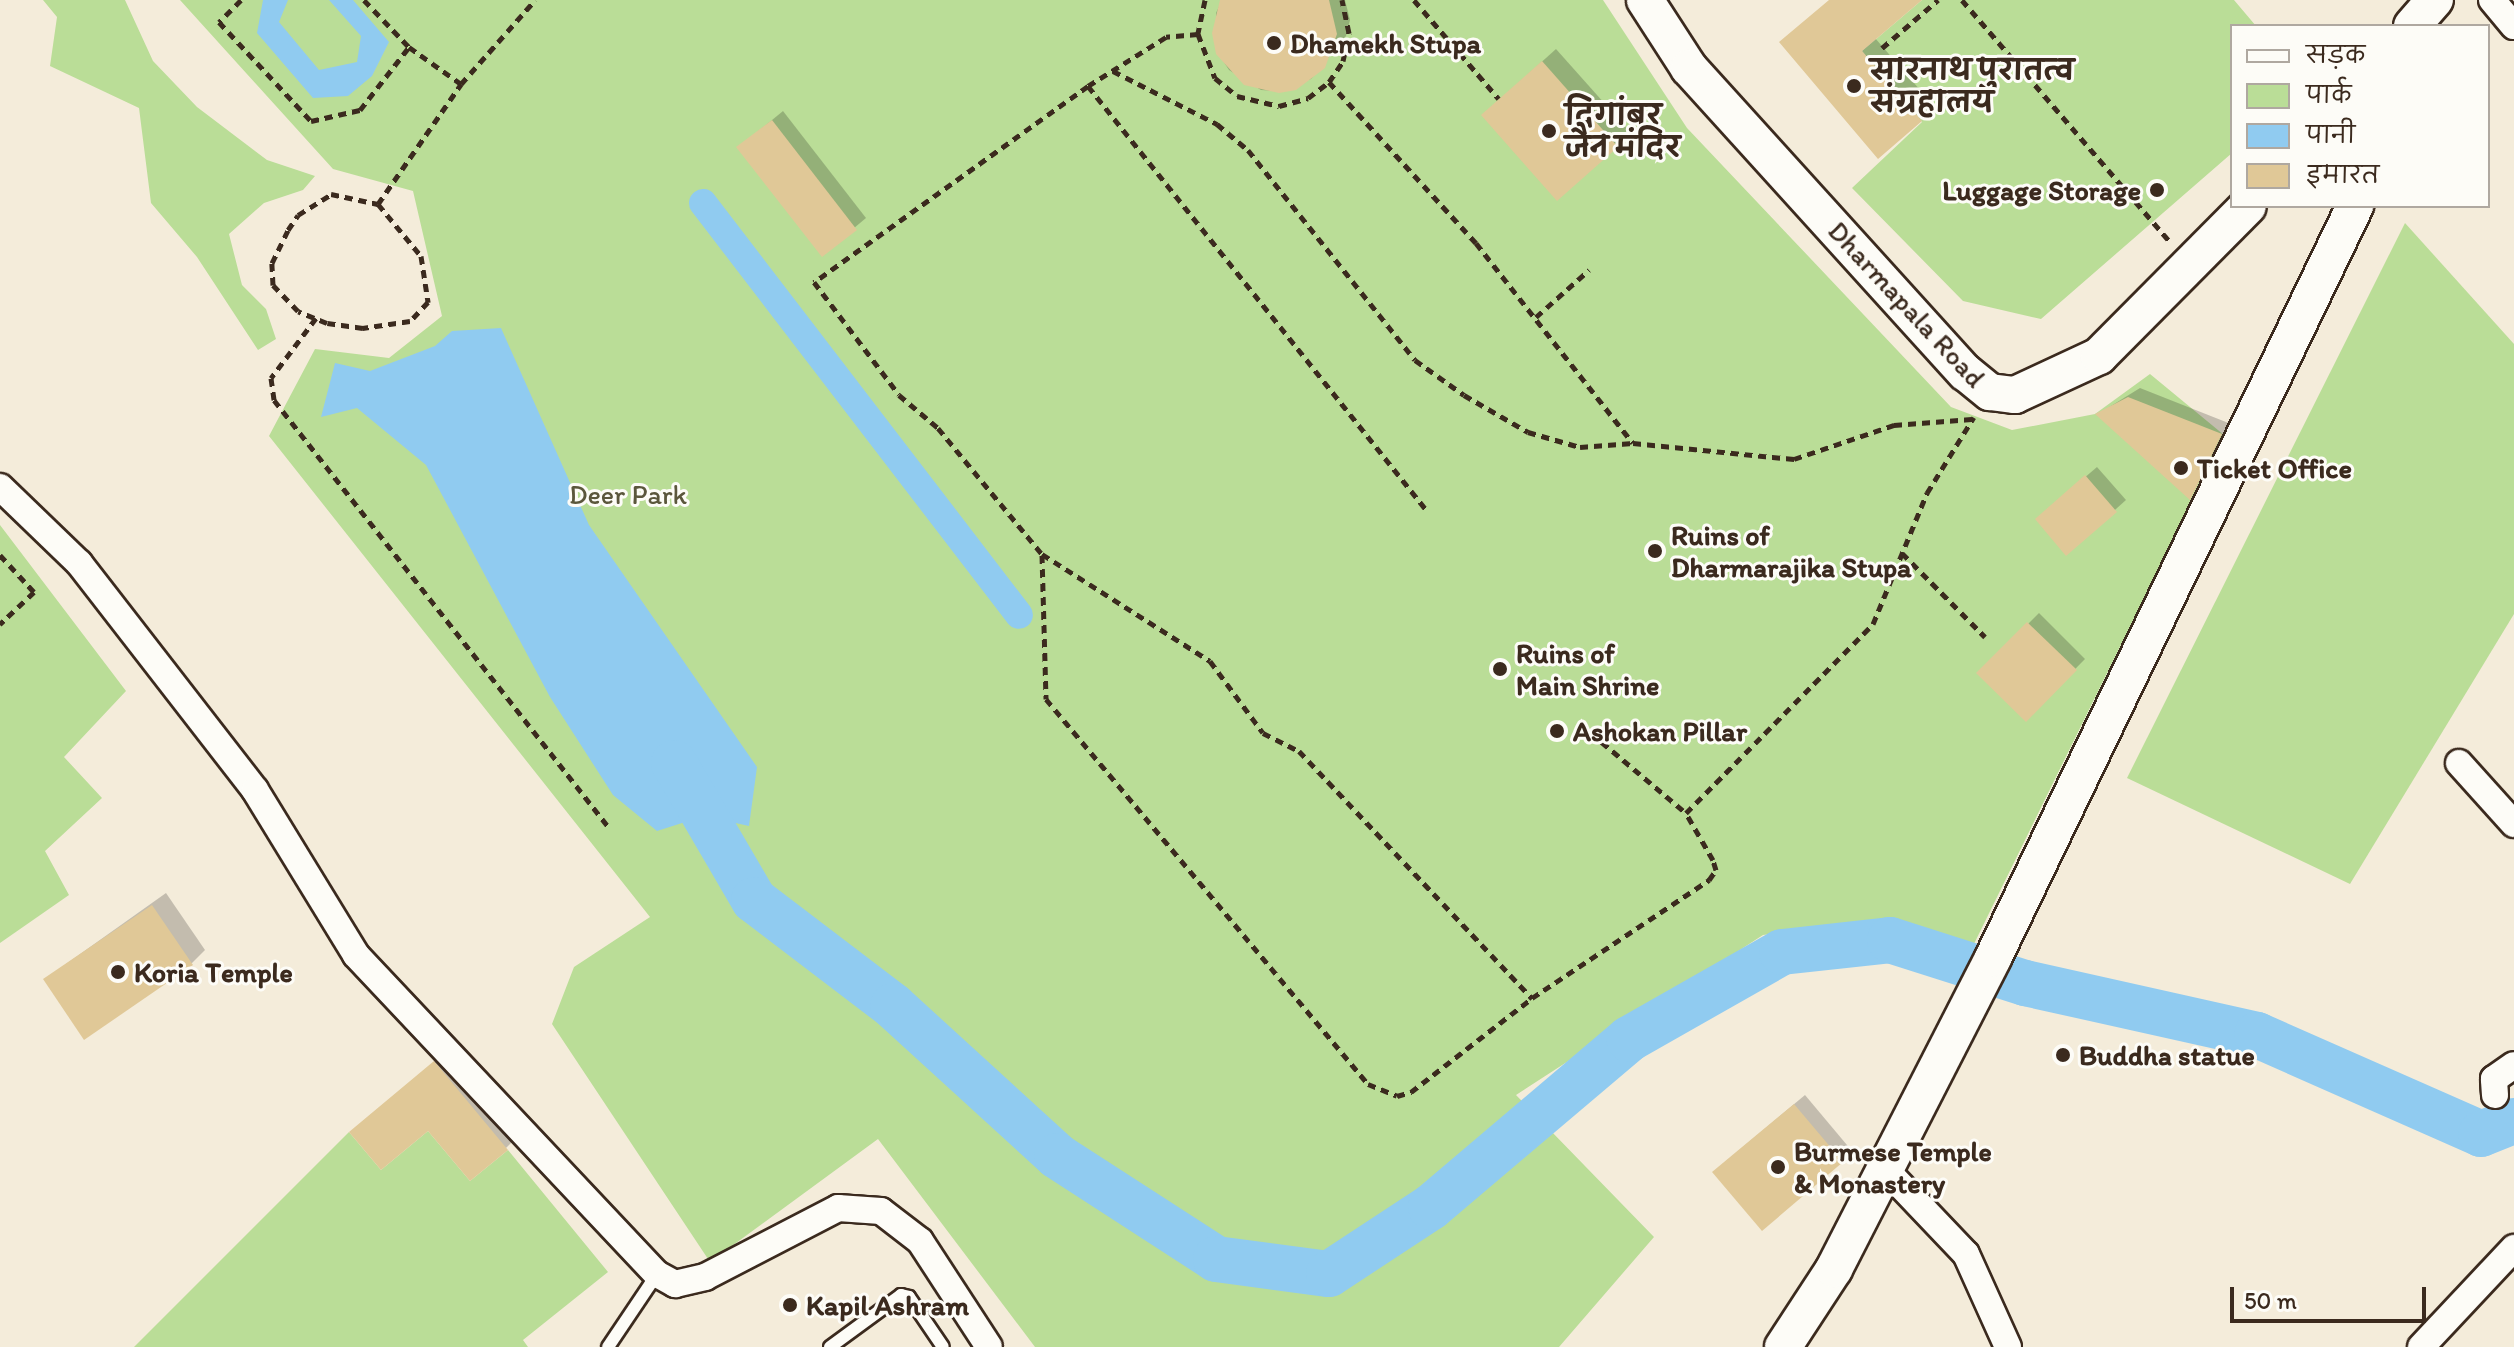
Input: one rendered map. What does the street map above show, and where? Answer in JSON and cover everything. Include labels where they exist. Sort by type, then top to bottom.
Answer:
[{"type":"street","name":"Dharmapala Road","points":[[1645,0],[1689,68],[1965,372],[1982,406],[2015,395],[2099,356],[2192,268],[2246,208]]},
{"type":"street","points":[[2414,24],[2435,0]]},
{"type":"street","points":[[2443,24],[2455,0]]},
{"type":"street","points":[[2492,0],[2514,26]]},
{"type":"street","points":[[1783,1347],[1834,1269],[1972,1000],[2354,208]]},
{"type":"street","points":[[0,487],[79,563],[255,790],[356,955],[657,1274],[675,1284],[705,1277],[838,1208],[881,1211],[920,1241],[989,1347]]},
{"type":"street","points":[[2459,763],[2514,824]]},
{"type":"street","points":[[2495,1095],[2494,1079],[2514,1065]]},
{"type":"street","points":[[1885,1169],[1966,1254],[2008,1347]]},
{"type":"street","points":[[2421,1347],[2514,1248]]},
{"type":"lane","points":[[608,1347],[657,1274]]},
{"type":"lane","points":[[830,1347],[901,1295],[909,1297],[943,1347]]},
{"type":"path","points":[[241,0],[219,22],[311,121],[360,110],[409,47]]},
{"type":"path","points":[[364,0],[409,47],[461,84]]},
{"type":"path","points":[[378,204],[461,84],[535,0]]},
{"type":"path","points":[[1205,0],[1198,34],[1215,78],[1253,103],[1279,106],[1308,98],[1329,82],[1343,61],[1349,33],[1342,0]]},
{"type":"path","points":[[1414,0],[1499,99]]},
{"type":"path","points":[[1882,48],[1938,0]]},
{"type":"path","points":[[1962,0],[2192,268]]},
{"type":"path","points":[[1198,34],[1166,37],[1088,86],[814,282],[899,395],[938,428],[1042,554],[1210,661],[1263,733],[1299,751],[1532,998]]},
{"type":"path","points":[[1112,71],[1217,124],[1248,150],[1415,360],[1464,395],[1541,436],[1580,447],[1633,443],[1794,459],[1894,425],[1982,406]]},
{"type":"path","points":[[1329,82],[1536,317],[1633,443]]},
{"type":"path","points":[[1088,86],[1428,512]]},
{"type":"path","points":[[331,194],[378,204],[421,256],[428,302],[410,321],[387,326],[347,326],[298,311],[273,285],[276,250],[298,215],[331,194]]},
{"type":"path","points":[[1536,317],[1589,270]]},
{"type":"path","points":[[316,318],[271,378],[274,400],[610,829]]},
{"type":"path","points":[[1686,813],[1873,624],[1927,493],[1982,406]]},
{"type":"path","points":[[1902,553],[1985,637]]},
{"type":"path","points":[[1042,554],[1046,699],[1368,1084],[1397,1096],[1411,1092],[1532,998],[1709,880],[1716,870],[1686,813],[1591,733]]},
{"type":"path","points":[[0,555],[34,592],[0,624]]},
{"type":"green space","points":[[43,0],[125,0],[153,61],[197,107],[267,160],[315,176],[303,190],[264,203],[229,234],[242,285],[266,309],[276,339],[258,350],[197,257],[151,203],[139,108],[50,66],[57,17]]},
{"type":"green space","name":"Deer Park","points":[[180,0],[1603,0],[1687,128],[1951,407],[2012,430],[2095,414],[2150,374],[2224,435],[1970,952],[1879,919],[1763,935],[1516,1095],[1654,1237],[1559,1347],[1035,1347],[878,1139],[710,1262],[552,1024],[574,967],[650,917],[269,436],[315,349],[389,358],[442,316],[413,191],[333,169]]},
{"type":"green space","points":[[1922,0],[2234,0],[2254,24],[2230,24],[2230,155],[2041,319],[1963,301],[1852,188],[1922,122],[1862,51]]},
{"type":"green space","points":[[2405,223],[2514,344],[2514,614],[2350,884],[2127,778]]},
{"type":"green space","points":[[0,525],[126,691],[64,757],[102,798],[45,851],[69,895],[0,943]]},
{"type":"green space","points":[[428,1131],[470,1181],[508,1150],[608,1272],[523,1340],[528,1347],[134,1347],[349,1132],[381,1170]]},
{"type":"water","points":[[263,0],[288,0],[279,22],[319,70],[357,62],[361,36],[329,0],[353,0],[389,42],[372,76],[348,96],[313,98],[257,33]]},
{"type":"water","points":[[501,328],[589,525],[757,767],[749,826],[704,816],[657,831],[613,795],[550,697],[426,465],[357,408],[321,417],[335,363],[370,371],[435,346],[452,331]]},
{"type":"building","name":"Dhamekh Stupa","points":[[1220,0],[1329,0],[1337,34],[1325,68],[1296,90],[1279,93],[1244,85],[1216,54],[1212,33]]},
{"type":"building","name":"सारनाथ पुरातत्व संग्रहालय","points":[[1829,0],[1922,0],[1862,51],[1922,121],[1878,159],[1779,42]]},
{"type":"building","name":"दिगांबर जैन मंदिर","points":[[1542,61],[1618,147],[1557,201],[1481,115]]},
{"type":"building","points":[[772,120],[857,230],[822,257],[736,147]]},
{"type":"building","name":"Ticket Office","points":[[2128,397],[2222,434],[2190,500],[2095,414]]},
{"type":"building","points":[[2085,475],[2117,512],[2066,556],[2035,519]]},
{"type":"building","points":[[2027,622],[2077,670],[2026,722],[1976,673]]},
{"type":"building","name":"Koria Temple","points":[[152,905],[193,965],[84,1040],[43,979]]},
{"type":"building","points":[[434,1061],[508,1150],[470,1181],[428,1131],[381,1170],[349,1132]]},
{"type":"building","name":"Burmese Temple & Monastery","points":[[1794,1104],[1843,1162],[1762,1231],[1712,1172]]},
{"type":"waterway","points":[[703,203],[1019,615]]},
{"type":"waterway","points":[[674,763],[754,900],[893,1006],[1057,1156],[1216,1259],[1329,1274],[1431,1207],[1629,1039],[1782,952],[1890,940],[2025,983],[2257,1035],[2481,1134],[2514,1121]]},
{"type":"place","name":"Dhamekh Stupa","points":[[1274,43]]},
{"type":"place","name":"सारनाथ पुरातत्व संग्रहालय","points":[[1854,86]]},
{"type":"place","name":"दिगांबर जैन मंदिर","points":[[1549,131]]},
{"type":"place","name":"Luggage Storage","points":[[2157,190]]},
{"type":"place","name":"Ticket Office","points":[[2181,468]]},
{"type":"place","name":"Ruins of Dharmarajika Stupa","points":[[1655,551]]},
{"type":"place","name":"Ruins of Main Shrine","points":[[1500,669]]},
{"type":"place","name":"Ashokan Pillar","points":[[1557,731]]},
{"type":"place","name":"Koria Temple","points":[[118,972]]},
{"type":"place","name":"Buddha statue","points":[[2063,1055]]},
{"type":"place","name":"Burmese Temple & Monastery","points":[[1778,1167]]},
{"type":"place","name":"Kapil Ashram","points":[[790,1305]]}]
